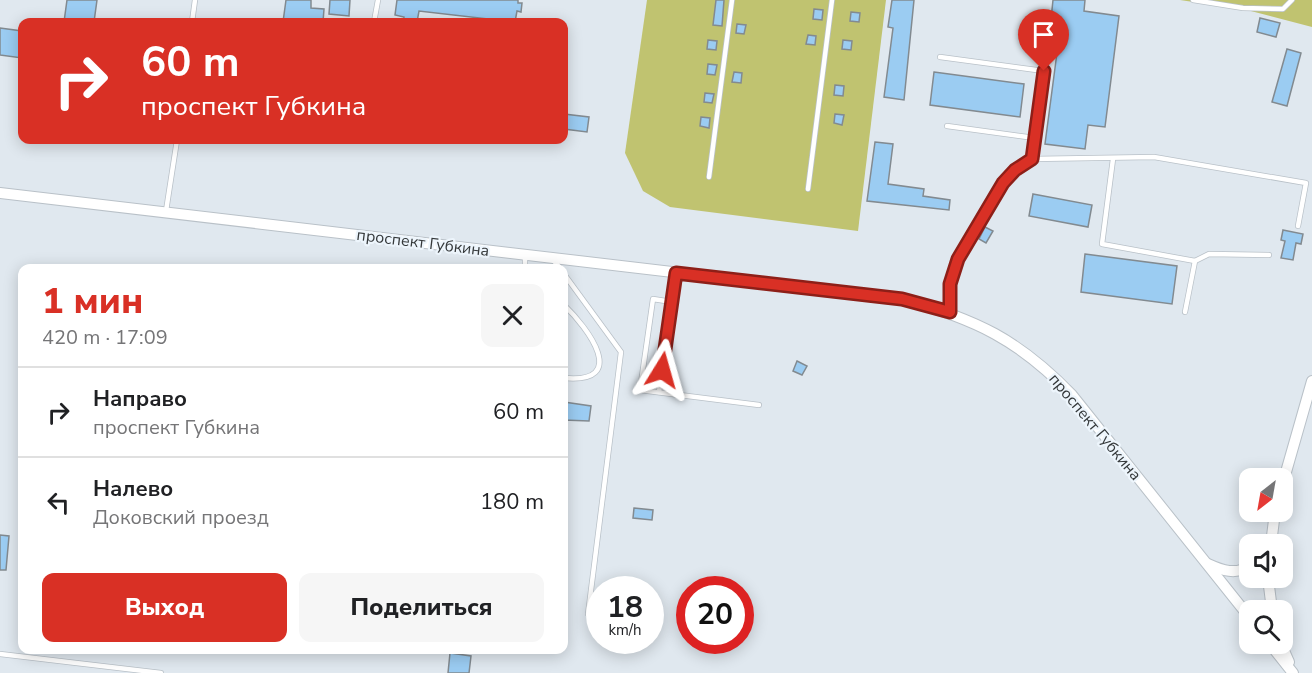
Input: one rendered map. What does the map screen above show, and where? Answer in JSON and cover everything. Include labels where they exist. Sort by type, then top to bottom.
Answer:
[{"type":"street","name":"проспект Губкина","points":[[0,193],[902,299],[950,312],[985,327],[1023,350],[1048,370],[1072,395],[1239,605]]},
{"type":"street","points":[[950,312],[950,284],[958,259],[982,219]]},
{"type":"street","points":[[1287,468],[1312,381]]},
{"type":"street","points":[[1204,562],[1232,572],[1239,571]]},
{"type":"street","points":[[1277,654],[1293,673]]},
{"type":"street","points":[[1285,654],[1293,673]]},
{"type":"lane","points":[[193,18],[195,0]]},
{"type":"lane","points":[[375,18],[378,0]]},
{"type":"lane","points":[[709,177],[732,0]]},
{"type":"lane","points":[[808,189],[832,0]]},
{"type":"lane","points":[[1193,0],[1244,8],[1284,9],[1292,0]]},
{"type":"lane","points":[[1244,0],[1244,8]]},
{"type":"lane","points":[[1032,159],[1046,52]]},
{"type":"lane","points":[[940,57],[1044,71]]},
{"type":"lane","points":[[947,126],[1035,138]]},
{"type":"lane","points":[[166,211],[176,144]]},
{"type":"lane","points":[[982,219],[1003,183],[1015,170],[1032,159],[1154,157],[1306,183],[1298,226]]},
{"type":"lane","points":[[1113,159],[1102,244],[1195,261],[1209,254],[1269,255]]},
{"type":"lane","points":[[525,256],[525,264]]},
{"type":"lane","points":[[552,258],[557,264]]},
{"type":"lane","points":[[1185,312],[1195,261]]},
{"type":"lane","points":[[659,392],[676,273]]},
{"type":"lane","points":[[568,279],[621,352],[593,576]]},
{"type":"lane","points":[[672,302],[653,299],[640,390],[759,405]]},
{"type":"lane","points":[[568,310],[600,352],[599,365],[592,376],[583,380],[568,378]]},
{"type":"lane","points":[[0,654],[160,673]]},
{"type":"green space","points":[[647,0],[886,0],[858,231],[670,207],[643,191],[625,153]]},
{"type":"green space","points":[[1180,0],[1312,0],[1312,27],[1247,10]]},
{"type":"building","points":[[67,0],[97,0],[95,18],[65,18]]},
{"type":"building","points":[[286,0],[311,0],[311,8],[324,9],[323,18],[284,18]]},
{"type":"building","points":[[330,0],[350,0],[349,16],[329,14]]},
{"type":"building","points":[[397,0],[518,0],[518,3],[522,3],[521,12],[517,11],[516,18],[480,18],[419,11],[418,18],[404,18],[395,15]]},
{"type":"building","points":[[716,0],[724,0],[722,26],[713,25]]},
{"type":"building","points":[[892,0],[914,0],[904,100],[884,97],[893,28],[888,27]]},
{"type":"building","points":[[1053,0],[1085,0],[1084,11],[1119,16],[1105,127],[1088,125],[1085,149],[1045,144],[1060,30],[1050,29]]},
{"type":"building","points":[[814,9],[823,10],[822,20],[813,19]]},
{"type":"building","points":[[851,12],[860,13],[859,22],[850,21]]},
{"type":"building","points":[[1260,18],[1280,23],[1276,37],[1257,32]]},
{"type":"building","points":[[737,24],[746,25],[744,34],[736,33]]},
{"type":"building","points":[[0,28],[18,30],[18,57],[0,55]]},
{"type":"building","points":[[808,35],[816,36],[815,45],[806,44]]},
{"type":"building","points":[[708,40],[717,41],[716,50],[707,49]]},
{"type":"building","points":[[843,40],[852,41],[851,50],[842,49]]},
{"type":"building","points":[[1287,49],[1301,53],[1287,106],[1272,102]]},
{"type":"building","points":[[708,64],[717,65],[715,75],[707,74]]},
{"type":"building","points":[[734,72],[742,73],[741,83],[732,82]]},
{"type":"building","points":[[934,72],[1024,84],[1020,117],[930,105]]},
{"type":"building","points":[[835,85],[844,86],[843,96],[834,95]]},
{"type":"building","points":[[705,93],[714,94],[712,103],[704,102]]},
{"type":"building","points":[[568,114],[589,117],[587,132],[568,130]]},
{"type":"building","points":[[835,114],[844,115],[842,125],[834,123]]},
{"type":"building","points":[[701,117],[710,118],[709,128],[700,126]]},
{"type":"building","points":[[875,142],[893,144],[888,184],[924,189],[923,196],[950,200],[949,210],[867,201]]},
{"type":"building","points":[[1033,194],[1092,205],[1088,227],[1029,216]]},
{"type":"building","points":[[985,227],[993,231],[986,243],[979,239]]},
{"type":"building","points":[[1283,230],[1303,234],[1301,244],[1296,243],[1293,260],[1281,258],[1285,241],[1281,240]]},
{"type":"building","points":[[1085,254],[1177,266],[1172,304],[1081,292]]},
{"type":"building","points":[[797,361],[807,366],[802,375],[793,371]]},
{"type":"building","points":[[568,403],[591,406],[589,421],[568,420]]},
{"type":"building","points":[[634,508],[653,510],[652,520],[633,518]]},
{"type":"building","points":[[0,535],[9,536],[6,570],[0,570]]},
{"type":"building","points":[[450,654],[471,656],[469,673],[448,673]]},
{"type":"route","points":[[662,370],[676,273],[902,299],[950,312],[950,284],[958,259],[1003,183],[1015,170],[1032,159],[1044,71]]}]
